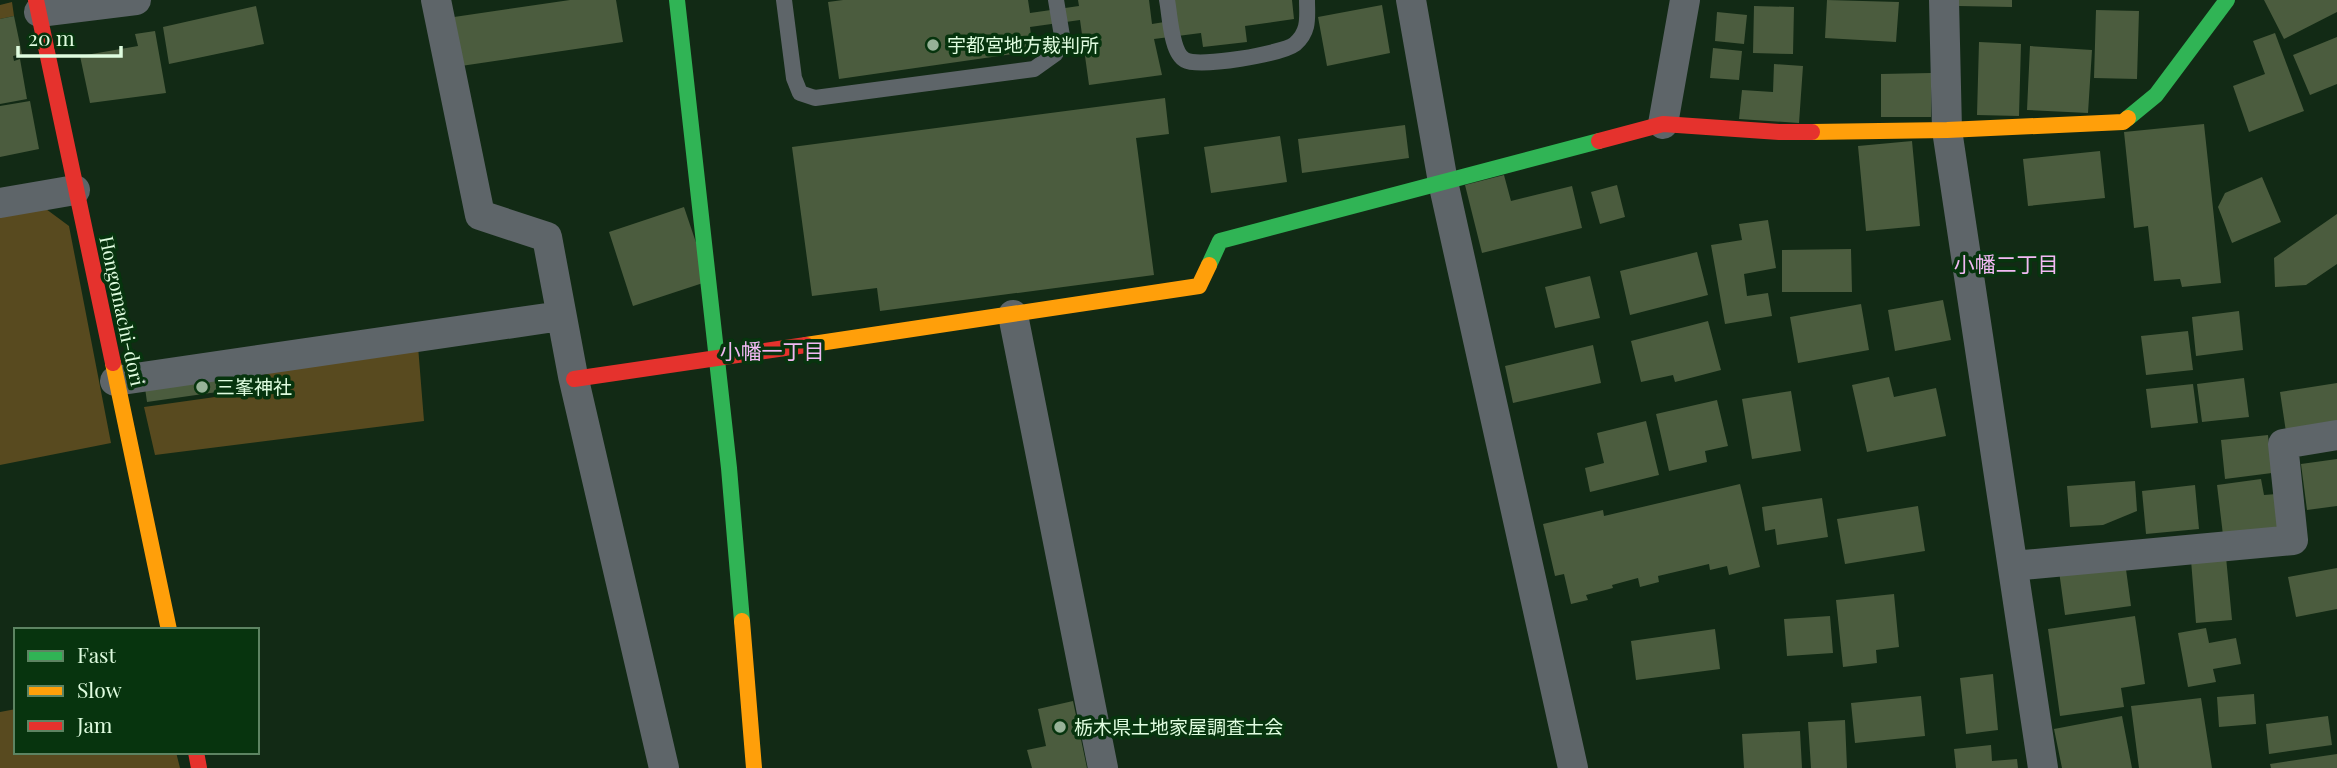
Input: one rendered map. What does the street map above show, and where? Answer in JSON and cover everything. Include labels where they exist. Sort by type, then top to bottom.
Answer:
[{"type":"street","points":[[37,6],[136,0]]},
{"type":"street","points":[[436,0],[480,215],[547,237],[574,379],[664,768]]},
{"type":"street","points":[[677,0],[729,468],[754,768]]},
{"type":"street","points":[[1411,0],[1443,182],[1573,768]]},
{"type":"street","points":[[1664,124],[1685,0]]},
{"type":"street","points":[[1944,0],[1947,130],[2043,768]]},
{"type":"street","points":[[574,379],[1199,286],[1220,240],[1664,124],[1779,132],[1947,130],[2123,122],[2156,95],[2227,0]]},
{"type":"street","name":"Hongomachi-dori","points":[[37,6],[169,628]]},
{"type":"street","points":[[0,203],[75,191]]},
{"type":"street","points":[[1013,315],[1104,768]]},
{"type":"street","points":[[115,381],[561,316]]},
{"type":"street","points":[[2013,566],[2293,540],[2283,443],[2337,435]]},
{"type":"lane","points":[[784,0],[794,78],[800,93],[815,98],[1034,69],[1055,54],[1062,42],[1056,0]]},
{"type":"lane","points":[[1167,0],[1175,50],[1185,60],[1201,63],[1284,51],[1296,43],[1309,23],[1307,0]]},
{"type":"shaded area","points":[[12,2],[14,16],[0,19],[0,5]]},
{"type":"shaded area","points":[[46,209],[69,226],[111,443],[0,465],[0,217]]},
{"type":"shaded area","points":[[418,346],[424,421],[155,455],[144,407],[265,390],[264,368]]},
{"type":"shaded area","points":[[14,709],[14,754],[176,754],[180,768],[0,768],[0,712]]},
{"type":"building","points":[[570,0],[616,0],[623,42],[461,66],[454,17]]},
{"type":"building","name":"宇都宮地方裁判所","points":[[1028,0],[1030,13],[1079,6],[1078,0],[1149,0],[1152,24],[1177,20],[1174,0],[1292,0],[1294,19],[1245,26],[1247,42],[1203,47],[1201,33],[1154,39],[1162,75],[1089,85],[1080,20],[1030,27],[1033,51],[839,79],[828,2]]},
{"type":"building","points":[[1827,0],[1899,2],[1896,42],[1825,38]]},
{"type":"building","points":[[1959,0],[2012,0],[2012,7],[1959,6]]},
{"type":"building","points":[[2264,0],[2337,0],[2337,12],[2284,39]]},
{"type":"building","points":[[1382,5],[1390,53],[1327,66],[1318,17]]},
{"type":"building","points":[[256,6],[264,44],[169,64],[163,27]]},
{"type":"building","points":[[1754,6],[1794,7],[1793,54],[1753,53]]},
{"type":"building","points":[[2096,10],[2139,11],[2137,79],[2094,78]]},
{"type":"building","points":[[1717,12],[1747,15],[1744,44],[1715,41]]},
{"type":"building","points":[[14,16],[22,54],[13,56],[14,61],[20,59],[27,99],[0,104],[0,19]]},
{"type":"building","points":[[155,31],[166,93],[90,103],[80,56],[138,46],[135,34]]},
{"type":"building","points":[[2275,33],[2304,111],[2249,132],[2233,86],[2265,74],[2253,41]]},
{"type":"building","points":[[2337,37],[2337,84],[2310,95],[2293,55]]},
{"type":"building","points":[[1979,42],[2021,44],[2019,116],[1977,115]]},
{"type":"building","points":[[2030,46],[2092,50],[2088,113],[2027,110]]},
{"type":"building","points":[[1713,48],[1742,51],[1739,80],[1710,78]]},
{"type":"building","points":[[1774,64],[1803,66],[1799,123],[1739,119],[1742,90],[1773,92]]},
{"type":"building","points":[[1931,73],[1931,117],[1881,117],[1881,74]]},
{"type":"building","points":[[1165,98],[1169,134],[1136,138],[1154,275],[880,311],[877,288],[812,296],[792,147]]},
{"type":"building","points":[[30,101],[39,149],[0,157],[0,106]]},
{"type":"building","points":[[2204,124],[2221,283],[2182,287],[2180,279],[2154,281],[2148,226],[2134,228],[2124,132]]},
{"type":"building","points":[[1405,125],[1409,158],[1302,173],[1298,139]]},
{"type":"building","points":[[1280,136],[1287,182],[1211,193],[1204,147]]},
{"type":"building","points":[[1912,141],[1920,226],[1866,231],[1858,146]]},
{"type":"building","points":[[2100,151],[2105,198],[2028,206],[2023,159]]},
{"type":"building","points":[[1504,175],[1511,201],[1572,186],[1582,228],[1482,253],[1465,185]]},
{"type":"building","points":[[2262,177],[2281,222],[2232,243],[2218,207],[2225,193]]},
{"type":"building","points":[[1617,185],[1625,217],[1600,224],[1591,192]]},
{"type":"building","points":[[684,207],[709,281],[633,306],[609,232]]},
{"type":"building","points":[[2337,214],[2337,264],[2306,285],[2275,287],[2274,258]]},
{"type":"building","points":[[1768,220],[1776,268],[1744,274],[1747,296],[1768,293],[1772,316],[1725,324],[1711,245],[1742,240],[1739,224]]},
{"type":"building","points":[[1851,249],[1852,292],[1782,292],[1782,250]]},
{"type":"building","points":[[1697,252],[1708,295],[1630,315],[1620,271]]},
{"type":"building","points":[[1590,276],[1600,318],[1555,328],[1545,287]]},
{"type":"building","points":[[1943,300],[1951,340],[1895,351],[1888,310]]},
{"type":"building","points":[[1861,304],[1869,350],[1798,363],[1790,317]]},
{"type":"building","points":[[2239,311],[2243,350],[2196,356],[2192,317]]},
{"type":"building","points":[[1708,321],[1721,370],[1675,382],[1673,375],[1641,382],[1631,341]]},
{"type":"building","points":[[2188,331],[2193,370],[2146,375],[2141,336]]},
{"type":"building","points":[[1593,345],[1601,383],[1513,403],[1505,366]]},
{"type":"building","name":"三峯神社","points":[[257,371],[260,386],[147,402],[145,388]]},
{"type":"building","points":[[1889,377],[1894,397],[1936,388],[1946,436],[1867,452],[1852,385]]},
{"type":"building","points":[[2244,378],[2249,417],[2202,422],[2197,384]]},
{"type":"building","points":[[2337,383],[2337,424],[2286,432],[2280,392]]},
{"type":"building","points":[[2193,384],[2198,423],[2151,428],[2146,389]]},
{"type":"building","points":[[1791,391],[1801,451],[1752,459],[1742,399]]},
{"type":"building","points":[[1717,400],[1728,446],[1705,451],[1707,462],[1669,471],[1656,414]]},
{"type":"building","points":[[1646,421],[1659,475],[1590,492],[1585,468],[1604,463],[1597,433]]},
{"type":"building","points":[[2268,435],[2272,473],[2225,479],[2221,440]]},
{"type":"building","points":[[2337,459],[2337,506],[2307,510],[2301,464]]},
{"type":"building","points":[[2261,479],[2264,495],[2277,494],[2282,528],[2223,535],[2217,485]]},
{"type":"building","points":[[2135,481],[2137,511],[2103,525],[2070,527],[2067,486]]},
{"type":"building","points":[[1740,484],[1760,567],[1729,575],[1727,566],[1710,570],[1709,564],[1658,576],[1659,582],[1640,587],[1638,578],[1612,585],[1613,588],[1586,595],[1588,600],[1571,604],[1564,574],[1555,576],[1543,524],[1603,510],[1604,516]]},
{"type":"building","points":[[2195,485],[2199,529],[2146,534],[2142,491]]},
{"type":"building","points":[[1822,498],[1828,537],[1777,545],[1775,529],[1765,531],[1762,507]]},
{"type":"building","points":[[1918,506],[1925,551],[1845,564],[1837,519]]},
{"type":"building","points":[[2226,557],[2232,620],[2196,623],[2191,560]]},
{"type":"building","points":[[2125,562],[2131,606],[2065,615],[2059,571]]},
{"type":"building","points":[[2337,568],[2337,609],[2296,617],[2288,577]]},
{"type":"building","points":[[1894,594],[1899,647],[1876,650],[1877,663],[1843,667],[1836,600]]},
{"type":"building","points":[[1830,616],[1833,653],[1787,656],[1784,619]]},
{"type":"building","points":[[2135,616],[2145,684],[2121,688],[2124,707],[2060,716],[2048,629]]},
{"type":"building","points":[[2206,628],[2209,643],[2236,638],[2241,664],[2213,669],[2216,682],[2188,687],[2178,633]]},
{"type":"building","points":[[1715,629],[1720,669],[1636,680],[1631,641]]},
{"type":"building","points":[[1993,674],[1998,730],[1966,734],[1960,678]]},
{"type":"building","points":[[2254,694],[2256,724],[2219,727],[2217,697]]},
{"type":"building","points":[[1921,696],[1925,736],[1855,743],[1851,703]]},
{"type":"building","points":[[2201,698],[2212,768],[2139,768],[2131,706]]},
{"type":"building","name":"栃木県土地家屋調査士会","points":[[1073,701],[1087,768],[1032,768],[1027,750],[1046,746],[1038,709]]},
{"type":"building","points":[[2122,716],[2132,768],[2062,768],[2054,729]]},
{"type":"building","points":[[2328,716],[2332,745],[2269,754],[2266,724]]},
{"type":"building","points":[[1845,720],[1847,768],[1811,768],[1808,722]]},
{"type":"building","points":[[1800,731],[1802,768],[1744,768],[1742,734]]},
{"type":"building","points":[[1991,745],[1992,761],[2017,759],[2018,768],[1956,768],[1954,749]]},
{"type":"building","points":[[2337,754],[2337,768],[2271,768],[2270,764]]},
{"type":"traffic: fast","points":[[677,0],[729,468],[742,621]]},
{"type":"traffic: fast","points":[[2128,118],[2156,95],[2227,0]]},
{"type":"traffic: fast","points":[[1209,265],[1220,241],[1599,141]]},
{"type":"traffic: slow","points":[[1812,132],[1947,130],[2123,122],[2128,118]]},
{"type":"traffic: slow","points":[[806,345],[1199,286],[1209,265]]},
{"type":"traffic: slow","points":[[113,363],[169,628]]},
{"type":"traffic: slow","points":[[742,621],[754,768]]},
{"type":"traffic: jam","points":[[36,0],[113,363]]},
{"type":"traffic: jam","points":[[1599,141],[1663,124],[1812,132]]},
{"type":"traffic: jam","points":[[574,379],[806,345]]},
{"type":"traffic: jam","points":[[196,754],[199,768]]},
{"type":"place","name":"宇都宮地方裁判所","points":[[933,45]]},
{"type":"place","name":"三峯神社","points":[[202,387]]},
{"type":"place","name":"栃木県土地家屋調査士会","points":[[1060,727]]},
{"type":"district","name":"小幡二丁目","points":[[2006,265]]},
{"type":"district","name":"小幡一丁目","points":[[772,352]]}]
